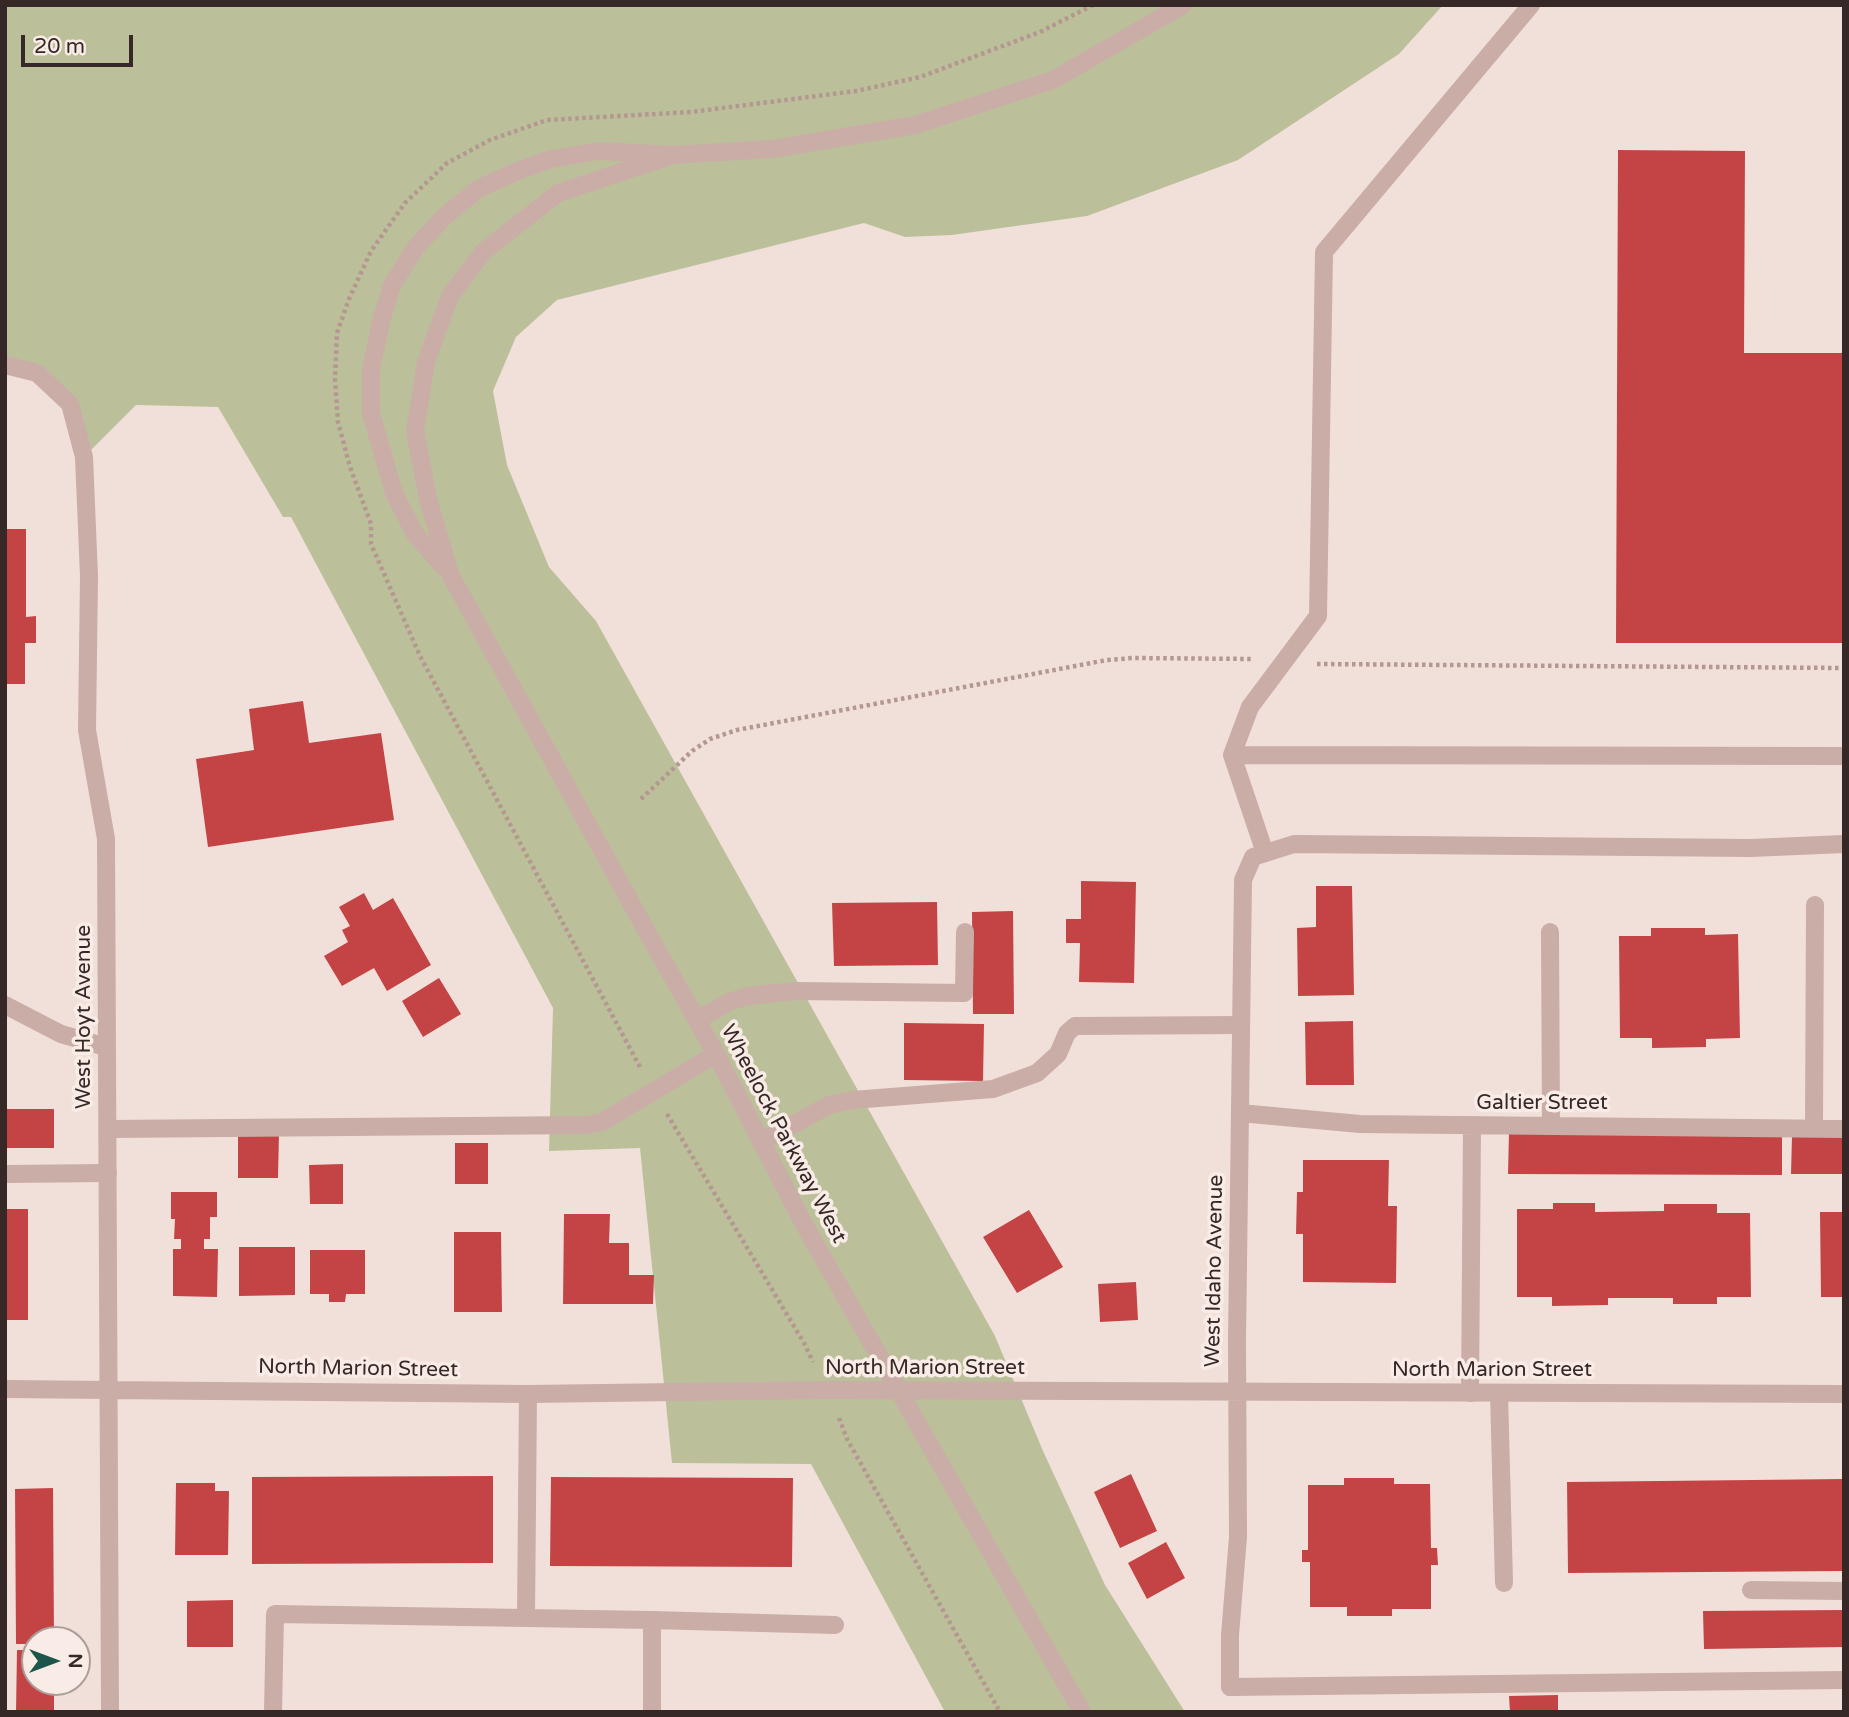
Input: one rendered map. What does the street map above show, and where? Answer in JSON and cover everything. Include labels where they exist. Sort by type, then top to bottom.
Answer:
[{"type":"street","name":"Wheelock Parkway West","points":[[1082,1712],[806,1228],[716,1054],[450,574],[415,534],[394,493],[380,449],[371,413],[371,369],[392,285],[416,247],[444,217],[478,189],[502,177],[551,159],[598,151],[673,155],[772,149],[915,125],[1053,80],[1183,5]]},
{"type":"street","points":[[1531,5],[1324,252],[1318,616],[1250,707],[1232,755],[1259,855],[1294,844],[1751,848],[1844,844]]},
{"type":"street","name":"Wheelock Parkway West","points":[[450,574],[428,499],[415,431],[426,362],[450,296],[483,252],[558,193],[673,155]]},
{"type":"street","name":"West Hoyt Avenue","points":[[5,365],[37,373],[70,404],[84,457],[89,576],[87,730],[106,839],[110,1712]]},
{"type":"street","points":[[1232,755],[1844,756]]},
{"type":"street","name":"West Idaho Avenue","points":[[1259,855],[1243,880],[1237,1392],[1238,1537],[1230,1635],[1230,1687],[1844,1680]]},
{"type":"street","points":[[1814,1128],[1815,905]]},
{"type":"street","points":[[697,1020],[729,1002],[748,996],[796,991],[964,993],[965,932]]},
{"type":"street","points":[[1550,932],[1551,1126]]},
{"type":"street","points":[[5,1005],[61,1034],[106,1047]]},
{"type":"street","points":[[761,1142],[829,1105],[993,1089],[1037,1073],[1058,1054],[1067,1032],[1075,1026],[1241,1025]]},
{"type":"street","points":[[108,1129],[587,1125],[602,1122],[716,1054]]},
{"type":"street","name":"Galtier Street","points":[[1240,1113],[1360,1124],[1844,1129]]},
{"type":"street","points":[[1470,1393],[1472,1125]]},
{"type":"street","points":[[5,1174],[108,1173]]},
{"type":"street","name":"North Marion Street","points":[[5,1389],[528,1394],[827,1390],[1844,1394]]},
{"type":"street","points":[[1499,1393],[1504,1583]]},
{"type":"street","points":[[526,1618],[528,1394]]},
{"type":"street","points":[[1751,1590],[1844,1591]]},
{"type":"street","points":[[273,1712],[275,1614],[835,1625]]},
{"type":"street","points":[[652,1620],[652,1712]]},
{"type":"path","points":[[371,544],[420,656],[654,1093],[804,1343],[847,1439],[1000,1712]]},
{"type":"path","points":[[640,799],[692,751],[710,739],[737,730],[1133,657],[1250,658],[1282,664],[1844,668]]},
{"type":"green space","points":[[5,5],[1443,5],[1399,54],[1238,160],[1087,216],[952,235],[905,237],[864,223],[557,300],[516,337],[493,391],[507,465],[549,567],[596,621],[995,1336],[1043,1451],[1105,1585],[1185,1712],[945,1712],[811,1464],[672,1463],[640,1148],[549,1151],[553,1008],[291,517],[283,517],[218,407],[136,405],[84,457],[70,404],[37,373],[5,365]]},
{"type":"building","points":[[1618,150],[1745,151],[1744,353],[1844,353],[1844,643],[1616,643]]},
{"type":"building","points":[[5,529],[26,529],[26,617],[36,616],[36,643],[25,643],[25,684],[5,684]]},
{"type":"building","points":[[303,701],[309,743],[381,733],[394,820],[208,847],[196,759],[254,750],[249,709]]},
{"type":"building","points":[[1081,881],[1136,882],[1134,983],[1079,982],[1080,943],[1066,943],[1066,919],[1081,919]]},
{"type":"building","points":[[1316,886],[1352,886],[1354,995],[1298,996],[1297,928],[1316,927]]},
{"type":"building","points":[[364,893],[373,910],[393,898],[431,965],[387,991],[374,968],[342,986],[324,956],[348,942],[342,930],[350,926],[339,907]]},
{"type":"building","points":[[937,902],[938,965],[834,966],[832,903]]},
{"type":"building","points":[[1013,911],[1014,1014],[973,1014],[972,912]]},
{"type":"building","points":[[1651,928],[1705,928],[1705,935],[1738,934],[1740,1038],[1706,1039],[1706,1047],[1652,1048],[1652,1038],[1620,1038],[1619,936],[1651,936]]},
{"type":"building","points":[[439,978],[461,1014],[423,1037],[402,1001]]},
{"type":"building","points":[[1353,1021],[1354,1085],[1306,1085],[1305,1022]]},
{"type":"building","points":[[904,1023],[984,1024],[983,1081],[904,1080]]},
{"type":"building","points":[[5,1109],[54,1109],[54,1148],[5,1148]]},
{"type":"building","points":[[238,1133],[279,1133],[278,1178],[238,1178]]},
{"type":"building","points":[[1509,1133],[1782,1134],[1782,1175],[1508,1174]]},
{"type":"building","points":[[1792,1136],[1844,1136],[1844,1174],[1791,1174]]},
{"type":"building","points":[[455,1143],[488,1143],[488,1184],[455,1184]]},
{"type":"building","points":[[1303,1160],[1389,1160],[1388,1206],[1397,1206],[1396,1283],[1303,1282],[1303,1234],[1296,1234],[1297,1192],[1303,1192]]},
{"type":"building","points":[[343,1164],[343,1204],[310,1204],[309,1165]]},
{"type":"building","points":[[171,1192],[217,1192],[217,1217],[210,1217],[210,1239],[204,1239],[204,1249],[218,1249],[217,1297],[173,1296],[173,1249],[181,1249],[181,1239],[174,1239],[175,1219],[171,1219]]},
{"type":"building","points":[[1553,1203],[1595,1203],[1595,1212],[1664,1211],[1664,1204],[1717,1204],[1717,1213],[1750,1213],[1751,1297],[1717,1297],[1717,1304],[1673,1304],[1673,1298],[1608,1298],[1608,1305],[1552,1306],[1552,1297],[1517,1297],[1517,1209],[1553,1209]]},
{"type":"building","points":[[5,1209],[28,1209],[28,1320],[5,1320]]},
{"type":"building","points":[[1029,1210],[1063,1267],[1017,1293],[983,1237]]},
{"type":"building","points":[[1820,1212],[1844,1212],[1844,1297],[1821,1297]]},
{"type":"building","points":[[564,1214],[610,1214],[609,1243],[629,1243],[629,1275],[654,1275],[653,1304],[563,1304]]},
{"type":"building","points":[[454,1232],[501,1232],[502,1312],[454,1312]]},
{"type":"building","points":[[239,1247],[295,1247],[295,1295],[239,1296]]},
{"type":"building","points":[[310,1250],[365,1250],[365,1294],[346,1294],[345,1302],[329,1302],[329,1294],[310,1294]]},
{"type":"building","points":[[1136,1282],[1138,1320],[1100,1322],[1098,1284]]},
{"type":"building","points":[[1131,1474],[1157,1531],[1120,1548],[1094,1492]]},
{"type":"building","points":[[493,1476],[493,1563],[252,1564],[252,1477]]},
{"type":"building","points":[[551,1477],[793,1478],[792,1567],[550,1566]]},
{"type":"building","points":[[1344,1478],[1394,1478],[1394,1484],[1430,1484],[1431,1548],[1437,1548],[1438,1565],[1431,1565],[1431,1609],[1392,1609],[1392,1616],[1347,1616],[1347,1607],[1310,1607],[1310,1562],[1302,1562],[1302,1550],[1308,1550],[1308,1485],[1344,1485]]},
{"type":"building","points":[[1844,1479],[1844,1571],[1568,1573],[1567,1482]]},
{"type":"building","points":[[176,1483],[215,1483],[215,1491],[229,1491],[228,1555],[175,1555]]},
{"type":"building","points":[[53,1488],[54,1626],[21,1626],[21,1644],[16,1644],[15,1489]]},
{"type":"building","points":[[1166,1542],[1185,1578],[1147,1599],[1128,1563]]},
{"type":"building","points":[[233,1600],[233,1647],[187,1647],[187,1601]]},
{"type":"building","points":[[1844,1610],[1844,1647],[1704,1649],[1703,1611]]},
{"type":"building","points":[[17,1650],[21,1650],[21,1696],[54,1696],[54,1712],[16,1712]]},
{"type":"building","points":[[1558,1695],[1558,1712],[1510,1712],[1509,1696]]}]
